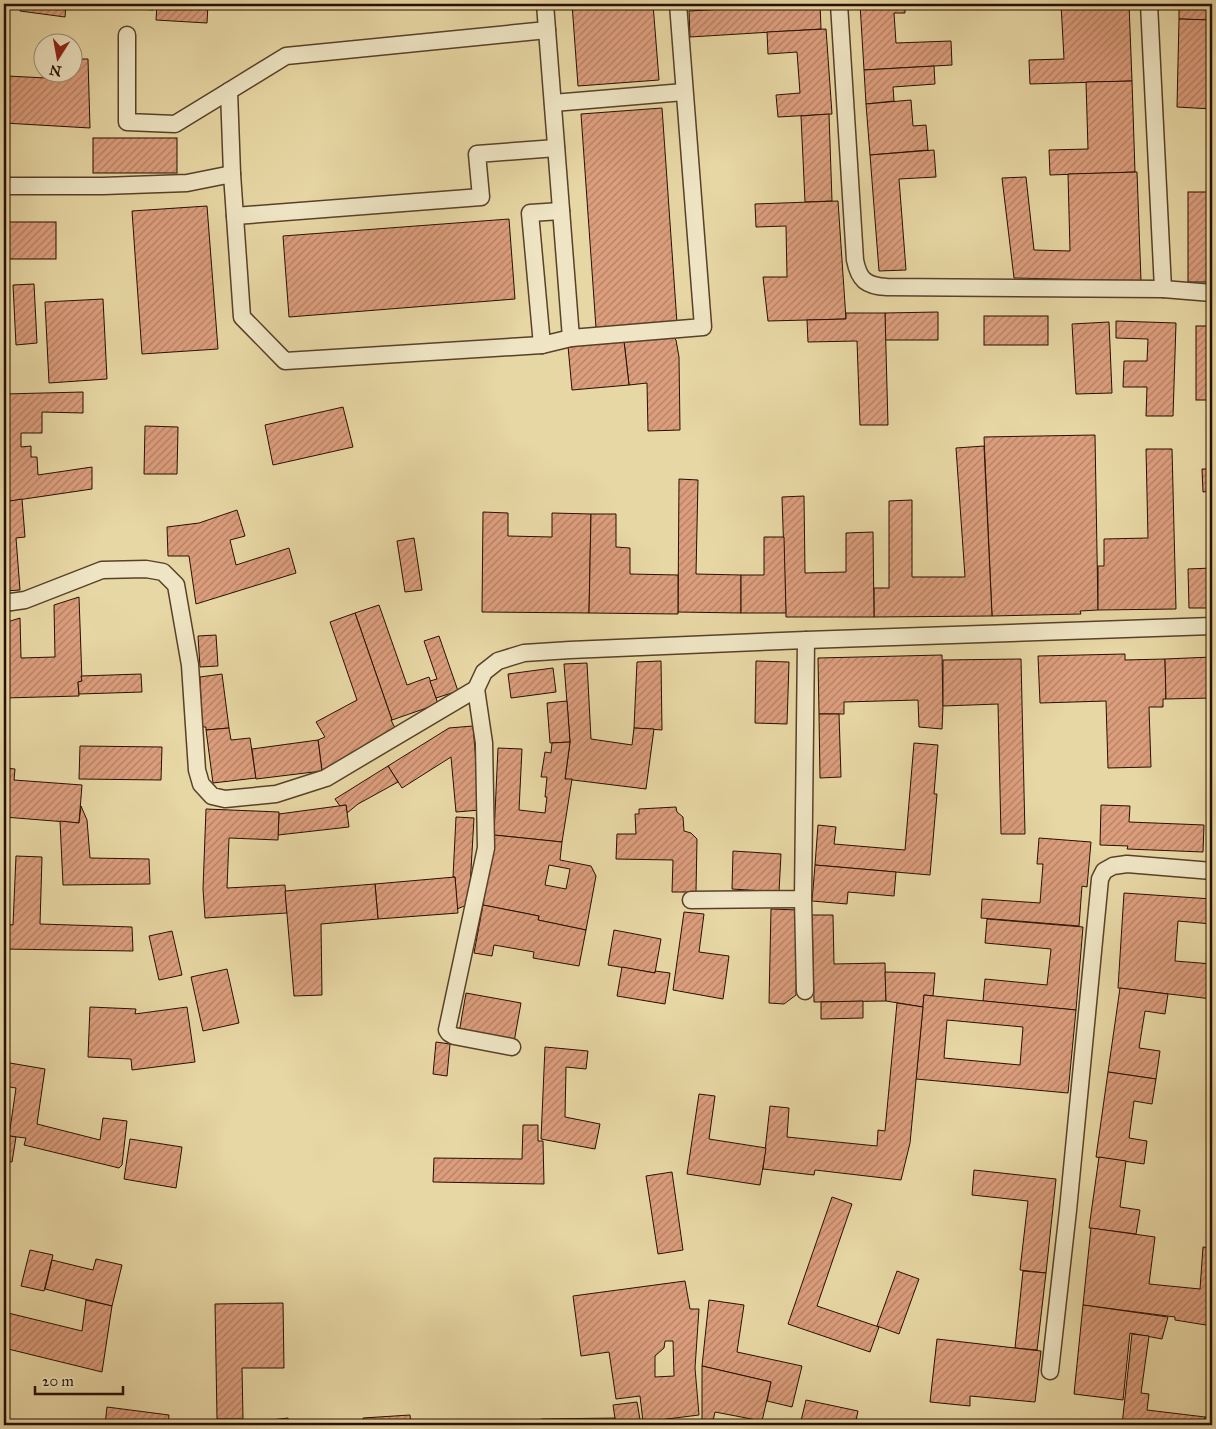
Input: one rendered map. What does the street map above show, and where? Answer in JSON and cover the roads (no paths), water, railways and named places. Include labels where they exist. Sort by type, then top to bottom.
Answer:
[{"type":"lane","points":[[545,4],[571,338]]},
{"type":"lane","points":[[229,91],[232,174],[242,317],[285,361],[542,344],[571,338],[703,328],[678,4]]},
{"type":"lane","points":[[839,4],[855,260],[858,273],[864,280],[872,286],[887,287],[1163,289],[1212,293]]},
{"type":"lane","points":[[1149,4],[1163,289]]},
{"type":"lane","points":[[127,35],[127,122],[176,124],[286,56],[547,30]]},
{"type":"lane","points":[[554,103],[684,92]]},
{"type":"lane","points":[[235,216],[481,197],[477,154],[556,148]]},
{"type":"lane","points":[[4,186],[104,186],[187,183],[232,174]]},
{"type":"lane","points":[[542,344],[530,213],[561,211]]},
{"type":"lane","points":[[4,603],[25,600],[102,570],[146,569],[163,572],[170,578],[176,584],[190,666],[196,770],[201,784],[206,790],[212,796],[224,799],[276,794],[326,778],[476,689]]},
{"type":"lane","points":[[512,1047],[454,1036],[449,1034],[447,1030],[486,848],[484,743],[476,689],[484,672],[498,661],[524,653],[580,649],[1212,626]]},
{"type":"lane","points":[[805,991],[803,899],[806,640]]},
{"type":"lane","points":[[1050,1371],[1068,1210],[1100,879],[1104,871],[1113,866],[1127,864],[1212,871]]},
{"type":"lane","points":[[691,900],[803,899]]}]
